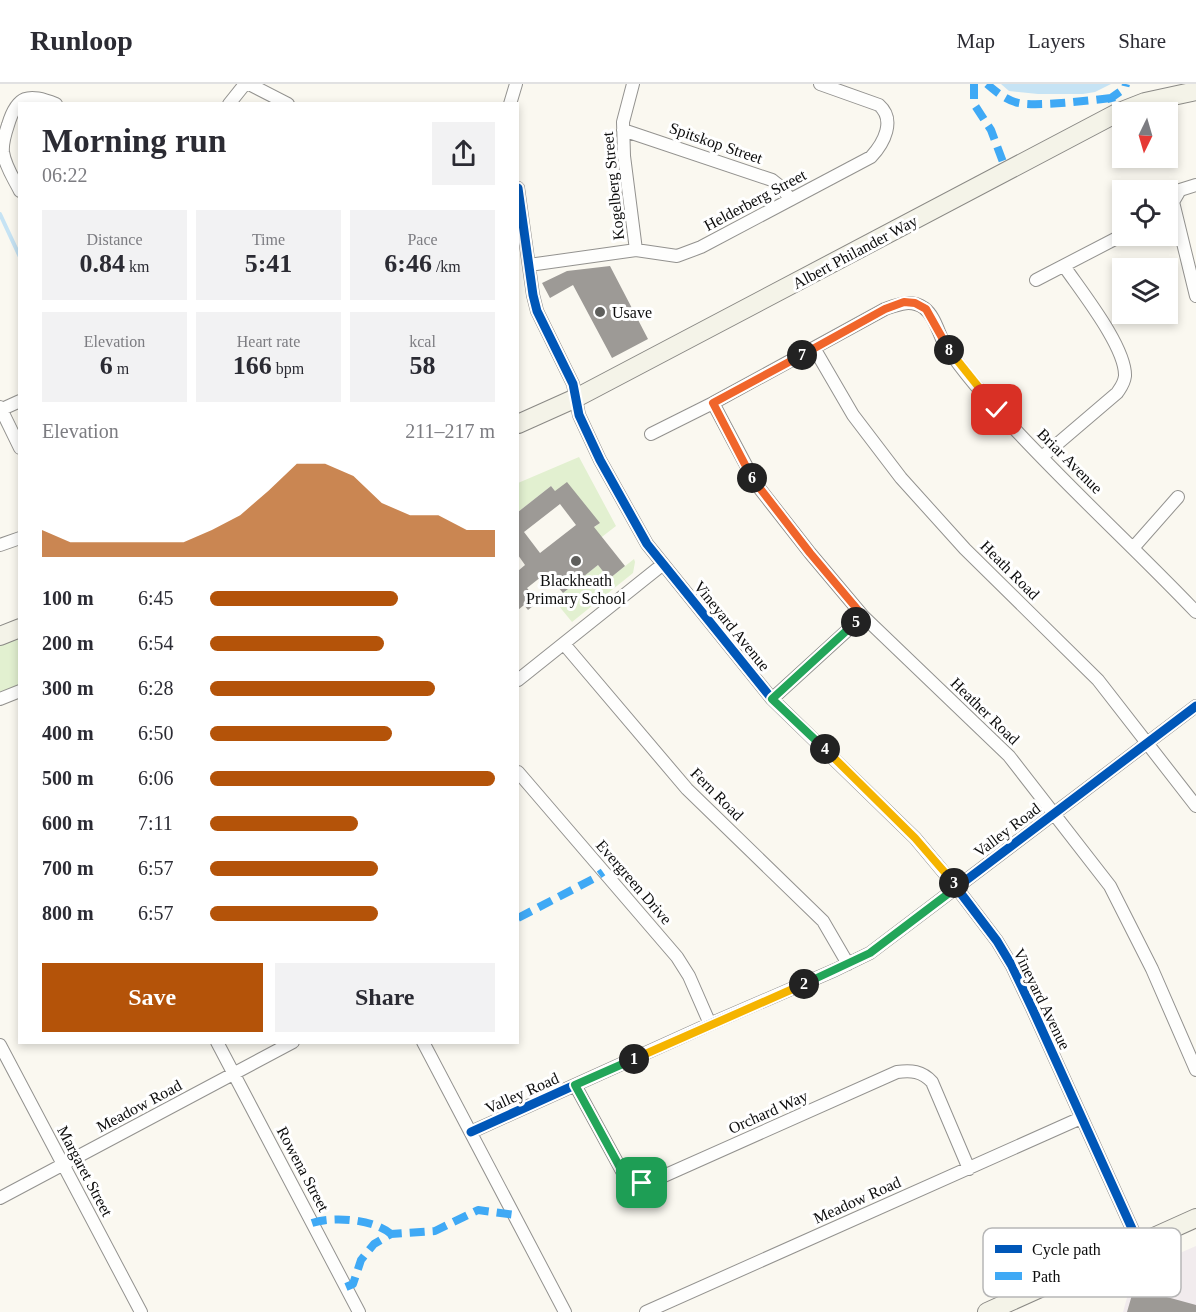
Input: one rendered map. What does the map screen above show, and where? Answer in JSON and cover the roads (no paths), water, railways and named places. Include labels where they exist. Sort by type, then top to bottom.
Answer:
[{"type":"street","points":[[231,102],[245,84]]},
{"type":"street","points":[[249,84],[284,102]]},
{"type":"street","points":[[511,102],[516,84]]},
{"type":"street","name":"Kogelberg Street","points":[[633,84],[623,130],[624,156],[636,250]]},
{"type":"street","name":"Helderberg Street","points":[[529,265],[636,250],[680,255],[871,158],[884,139],[888,125],[885,110],[879,105],[820,84]]},
{"type":"street","name":"Albert Philander Way","points":[[519,424],[576,398],[1117,113],[1145,102],[1196,91]]},
{"type":"street","points":[[19,102],[29,98],[41,98],[51,102]]},
{"type":"street","points":[[18,104],[3,147],[5,160],[18,187]]},
{"type":"street","name":"Spitskop Street","points":[[623,130],[772,180],[782,188],[790,200]]},
{"type":"street","points":[[1196,185],[1180,190],[1173,202],[1196,296]]},
{"type":"street","name":"Vineyard Avenue","points":[[519,195],[537,311],[573,384],[579,415],[600,460],[647,544],[772,699],[892,814],[957,887],[997,941],[1012,966],[1132,1228]]},
{"type":"street","points":[[1036,280],[1112,241]]},
{"type":"street","points":[[1042,457],[1117,393],[1124,384],[1125,374],[1114,341],[1064,266]]},
{"type":"street","name":"Briar Avenue","points":[[651,434],[713,403],[885,309],[904,302],[915,303],[926,309],[944,343],[997,410],[1196,612]]},
{"type":"street","name":"Heath Road","points":[[814,348],[853,416],[901,478],[965,549],[1098,680],[1196,806]]},
{"type":"street","points":[[18,402],[0,409],[18,444]]},
{"type":"street","name":"Heather Road","points":[[713,403],[756,484],[863,616],[1009,756],[1110,886],[1152,969],[1196,1070]]},
{"type":"street","points":[[1133,548],[1178,497]]},
{"type":"street","points":[[0,545],[18,539]]},
{"type":"street","points":[[519,679],[662,565]]},
{"type":"street","points":[[772,699],[863,616]]},
{"type":"street","points":[[0,636],[18,629]]},
{"type":"street","name":"Fern Road","points":[[564,644],[687,789],[823,921],[848,964]]},
{"type":"street","points":[[0,699],[18,692]]},
{"type":"street","name":"Valley Road","points":[[471,1132],[870,953],[1196,706]]},
{"type":"street","name":"Evergreen Drive","points":[[519,773],[677,957],[689,976],[710,1024]]},
{"type":"street","name":"Rowena Street","points":[[218,1044],[359,1312]]},
{"type":"street","name":"Meadow Road","points":[[0,1198],[289,1044]]},
{"type":"street","points":[[424,1044],[565,1312]]},
{"type":"street","name":"Margaret Street","points":[[0,1045],[141,1312]]},
{"type":"street","name":"Orchard Way","points":[[575,1085],[623,1173],[637,1182],[648,1183],[897,1072],[910,1071],[927,1077],[932,1082],[969,1169]]},
{"type":"street","name":"Meadow Road","points":[[646,1312],[1081,1118]]},
{"type":"street","points":[[1174,1228],[1196,1218]]},
{"type":"street","points":[[987,1312],[1021,1297]]},
{"type":"water","points":[[1001,84],[1111,84],[1095,92],[1083,94],[1038,94],[1009,91]]},
{"type":"waterway","points":[[0,214],[18,253]]},
{"type":"place","name":"Usave","points":[[600,312]]},
{"type":"place","name":"Blackheath Primary School","points":[[576,561]]}]
